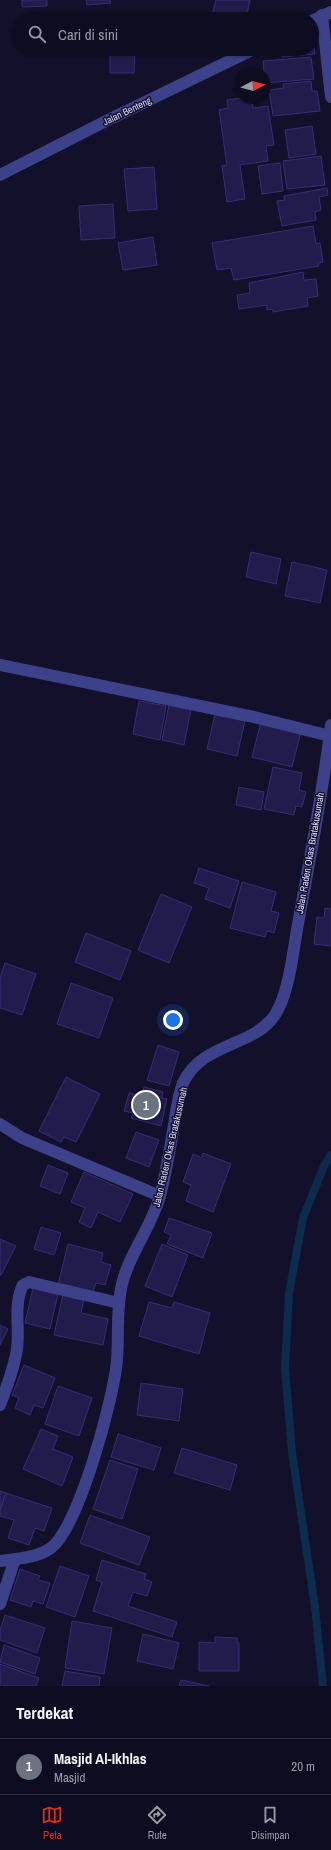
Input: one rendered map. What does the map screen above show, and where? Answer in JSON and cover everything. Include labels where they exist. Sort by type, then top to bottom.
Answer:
[{"type":"street","points":[[322,16],[331,97]]},
{"type":"street","name":"Jalan Benteng","points":[[0,175],[104,122],[240,56]]},
{"type":"street","points":[[0,665],[254,717],[330,730]]},
{"type":"street","name":"Jalan Raden Okas Bratakusumah","points":[[0,1561],[15,1559],[49,1549],[61,1538],[68,1526],[90,1469],[115,1379],[118,1303],[127,1266],[145,1235],[154,1215],[160,1196],[177,1105],[183,1084],[194,1066],[207,1056],[259,1030],[272,1020],[281,1001],[288,981],[330,730]]},
{"type":"street","points":[[0,1124],[22,1138],[160,1196]]},
{"type":"street","points":[[0,1405],[14,1369],[19,1330],[17,1300],[23,1285],[29,1282],[118,1303]]},
{"type":"street","points":[[0,1604],[15,1559]]},
{"type":"building","points":[[22,0],[47,0],[47,6],[22,7]]},
{"type":"building","points":[[86,0],[110,0],[111,3],[87,5]]},
{"type":"building","points":[[216,0],[250,0],[247,12],[213,12]]},
{"type":"building","points":[[110,56],[135,56],[134,73],[110,73]]},
{"type":"building","points":[[311,57],[314,79],[271,83],[271,68],[264,68],[263,61]]},
{"type":"building","points":[[311,81],[312,91],[317,91],[320,111],[273,116],[271,90],[284,88],[283,84]]},
{"type":"building","points":[[235,99],[235,104],[252,104],[253,108],[268,106],[274,145],[266,146],[268,161],[240,165],[245,199],[227,202],[222,166],[227,165],[219,110],[228,108],[227,100]]},
{"type":"building","points":[[312,126],[316,154],[289,158],[285,130]]},
{"type":"building","points":[[321,156],[325,185],[287,189],[283,161]]},
{"type":"building","points":[[280,163],[283,191],[262,194],[258,166]]},
{"type":"building","points":[[154,167],[157,209],[128,211],[124,169]]},
{"type":"building","points":[[327,188],[328,195],[319,197],[321,210],[315,212],[316,220],[282,226],[277,201],[285,200],[284,196]]},
{"type":"building","points":[[113,204],[115,238],[81,240],[79,206]]},
{"type":"building","points":[[313,226],[316,244],[320,243],[323,262],[318,263],[319,266],[234,280],[231,268],[217,270],[212,243]]},
{"type":"building","points":[[153,237],[157,265],[123,270],[118,243]]},
{"type":"building","points":[[303,272],[304,280],[316,279],[318,296],[307,298],[308,306],[273,312],[273,309],[267,310],[267,305],[239,309],[237,295],[250,293],[249,283]]},
{"type":"building","points":[[251,552],[281,559],[276,584],[246,577]]},
{"type":"building","points":[[292,562],[327,570],[320,603],[285,596]]},
{"type":"building","points":[[139,701],[166,706],[160,740],[133,734]]},
{"type":"building","points":[[169,705],[191,709],[184,745],[162,740]]},
{"type":"building","points":[[215,714],[245,721],[237,756],[207,749]]},
{"type":"building","points":[[261,722],[301,732],[292,767],[252,757]]},
{"type":"building","points":[[273,767],[302,773],[299,790],[306,792],[302,807],[296,806],[294,815],[264,809]]},
{"type":"building","points":[[239,787],[264,792],[261,810],[236,805]]},
{"type":"building","points":[[199,868],[239,881],[230,908],[205,899],[209,888],[194,883]]},
{"type":"building","points":[[242,882],[276,892],[271,911],[279,913],[274,933],[267,931],[265,937],[230,928]]},
{"type":"building","points":[[161,894],[192,907],[169,963],[138,950]]},
{"type":"building","points":[[325,908],[331,909],[331,946],[314,944],[317,917],[324,918]]},
{"type":"building","points":[[86,933],[131,951],[120,980],[75,962]]},
{"type":"building","points":[[5,963],[36,974],[22,1015],[0,1008],[0,978]]},
{"type":"building","points":[[71,983],[113,998],[99,1038],[57,1024]]},
{"type":"building","points":[[158,1045],[179,1052],[169,1086],[147,1080]]},
{"type":"building","points":[[66,1077],[100,1094],[76,1142],[64,1137],[61,1142],[39,1131]]},
{"type":"building","points":[[144,1087],[163,1092],[162,1098],[167,1099],[161,1126],[131,1118],[133,1113],[124,1111],[129,1093],[137,1095],[138,1092],[143,1093]]},
{"type":"building","points":[[136,1132],[159,1140],[149,1167],[126,1158]]},
{"type":"building","points":[[203,1153],[231,1164],[213,1212],[186,1201],[191,1185],[183,1182],[193,1154],[202,1158]]},
{"type":"building","points":[[48,1165],[68,1173],[60,1194],[40,1186]]},
{"type":"building","points":[[84,1172],[133,1194],[120,1222],[98,1212],[91,1228],[79,1222],[85,1208],[71,1202]]},
{"type":"building","points":[[169,1218],[212,1233],[203,1258],[167,1244],[171,1235],[164,1232]]},
{"type":"building","points":[[41,1227],[61,1233],[54,1255],[34,1249]]},
{"type":"building","points":[[0,1239],[16,1246],[1,1275],[0,1275]]},
{"type":"building","points":[[68,1244],[103,1253],[101,1262],[111,1265],[105,1285],[96,1283],[92,1295],[58,1285]]},
{"type":"building","points":[[162,1244],[188,1255],[172,1297],[145,1286]]},
{"type":"building","points":[[33,1288],[58,1294],[50,1329],[25,1323]]},
{"type":"building","points":[[63,1294],[84,1299],[81,1313],[108,1319],[103,1345],[54,1335]]},
{"type":"building","points":[[149,1302],[172,1308],[174,1302],[210,1313],[199,1354],[139,1336]]},
{"type":"building","points":[[0,1325],[8,1329],[0,1345]]},
{"type":"building","points":[[24,1365],[55,1378],[43,1408],[34,1405],[30,1415],[15,1408],[19,1398],[12,1395]]},
{"type":"building","points":[[141,1383],[183,1389],[179,1421],[137,1415]]},
{"type":"building","points":[[58,1386],[92,1398],[79,1436],[45,1424]]},
{"type":"building","points":[[41,1429],[58,1436],[53,1449],[73,1457],[62,1486],[23,1469]]},
{"type":"building","points":[[118,1434],[161,1448],[154,1470],[111,1457]]},
{"type":"building","points":[[182,1448],[237,1465],[230,1490],[174,1473]]},
{"type":"building","points":[[110,1460],[138,1469],[122,1519],[93,1509]]},
{"type":"building","points":[[0,1491],[6,1493],[0,1510]]},
{"type":"building","points":[[6,1493],[52,1508],[44,1531],[35,1528],[29,1545],[8,1538],[14,1520],[0,1516],[0,1510]]},
{"type":"building","points":[[90,1515],[150,1537],[139,1565],[80,1543]]},
{"type":"building","points":[[102,1560],[146,1574],[144,1579],[152,1582],[147,1596],[133,1592],[128,1606],[177,1622],[172,1637],[93,1611],[102,1582],[96,1580]]},
{"type":"building","points":[[60,1566],[89,1576],[75,1617],[46,1607]]},
{"type":"building","points":[[20,1569],[40,1576],[38,1580],[50,1583],[43,1604],[33,1601],[31,1607],[10,1600]]},
{"type":"building","points":[[5,1615],[45,1628],[37,1653],[0,1640],[0,1630]]},
{"type":"building","points":[[72,1621],[112,1628],[104,1674],[65,1668]]},
{"type":"building","points":[[143,1634],[179,1643],[173,1669],[137,1661]]},
{"type":"building","points":[[215,1637],[237,1638],[237,1643],[239,1643],[239,1671],[199,1671],[199,1642],[215,1643]]},
{"type":"building","points":[[4,1645],[40,1658],[35,1674],[0,1662]]},
{"type":"building","points":[[0,1664],[39,1678],[36,1686],[0,1686]]},
{"type":"building","points":[[65,1671],[100,1677],[99,1686],[62,1686]]},
{"type":"building","points":[[181,1680],[209,1686],[179,1686]]},
{"type":"waterway","points":[[323,1686],[315,1607],[292,1452],[285,1368],[289,1293],[303,1218],[324,1166],[331,1155]]},
{"type":"place","name":"Masjid Al-Ikhlas","points":[[146,1105]]}]
